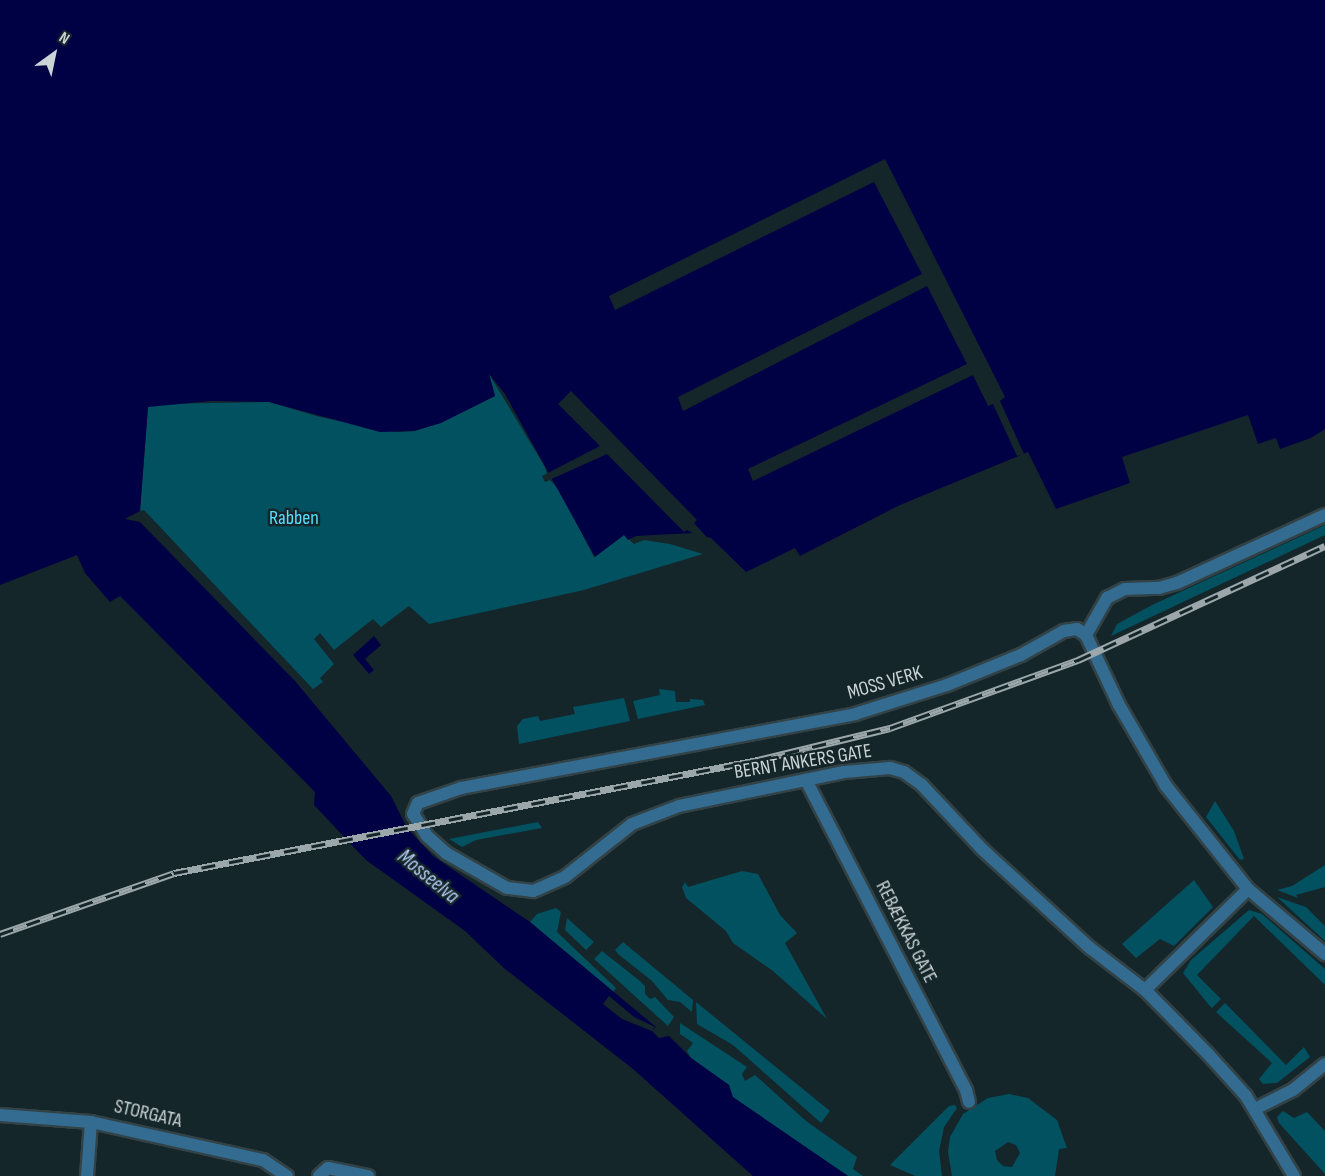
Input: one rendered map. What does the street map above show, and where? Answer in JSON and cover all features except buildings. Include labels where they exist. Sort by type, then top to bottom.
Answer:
[{"type":"street","points":[[1325,515],[1177,583],[1125,589],[1107,598],[1086,635],[1150,761],[1248,889],[1325,954]]},
{"type":"street","name":"MOSS VERK","points":[[512,889],[446,853],[416,822],[413,809],[434,796],[461,788],[855,714],[990,668],[1064,631],[1077,629],[1086,635]]},
{"type":"street","name":"BERNT ANKERS GATE","points":[[512,889],[541,890],[552,885],[645,816],[729,794],[856,771],[890,768],[904,772],[922,785],[981,849],[1090,948],[1145,990],[1208,1054],[1256,1109],[1294,1176]]},
{"type":"street","name":"REBÆKKAS GATE","points":[[806,780],[966,1090],[969,1102]]},
{"type":"street","points":[[1145,990],[1248,889]]},
{"type":"street","points":[[1256,1109],[1293,1090],[1325,1064]]},
{"type":"street","name":"STORGATA","points":[[0,1115],[91,1122],[263,1160],[285,1173]]},
{"type":"street","points":[[87,1176],[91,1122]]},
{"type":"street","points":[[324,1172],[368,1176]]},
{"type":"green space","name":"Rabben","points":[[489,374],[545,467],[547,474],[542,476],[545,482],[550,480],[560,491],[594,557],[624,535],[634,544],[644,540],[670,544],[703,554],[584,590],[429,624],[409,606],[381,627],[373,619],[334,650],[320,633],[314,639],[334,664],[320,678],[323,682],[313,689],[144,510],[140,511],[148,407],[154,404],[269,402],[320,417],[397,432],[414,431],[440,423],[495,396]]},
{"type":"green space","points":[[1325,525],[1325,535],[1111,636],[1117,624],[1152,605]]},
{"type":"green space","points":[[659,689],[675,691],[676,702],[690,702],[690,699],[703,700],[705,705],[638,719],[633,701],[660,695]]},
{"type":"green space","points":[[624,698],[630,721],[519,744],[517,726],[523,719],[538,716],[540,721],[575,714],[573,707]]},
{"type":"green space","points":[[1215,801],[1234,831],[1244,859],[1240,860],[1206,817]]},
{"type":"green space","points":[[538,822],[542,828],[476,840],[462,847],[449,839]]},
{"type":"green space","points":[[1325,865],[1325,887],[1296,895],[1298,898],[1277,890],[1292,886]]},
{"type":"green space","points":[[742,871],[758,874],[780,915],[797,933],[785,943],[827,1019],[773,971],[733,943],[726,931],[686,898],[682,887],[685,882],[688,887]]},
{"type":"green space","points":[[1194,880],[1213,907],[1174,946],[1160,939],[1136,958],[1122,944]]},
{"type":"green space","points":[[1277,897],[1306,907],[1325,926],[1325,941]]},
{"type":"green space","points":[[556,908],[561,912],[557,932],[616,988],[613,992],[530,922],[537,914]]},
{"type":"green space","points":[[1249,910],[1262,914],[1325,969],[1325,985],[1254,916],[1197,975],[1221,999],[1212,1008],[1183,973],[1191,960]]},
{"type":"green space","points":[[567,918],[594,942],[586,950],[565,930]]},
{"type":"green space","points":[[623,942],[693,1000],[692,1012],[680,1002],[668,1000],[652,981],[618,954],[615,950]]},
{"type":"green space","points":[[602,951],[640,981],[645,986],[645,994],[650,999],[655,997],[674,1017],[668,1026],[594,959]]},
{"type":"green space","points":[[696,1002],[830,1111],[821,1123],[733,1045],[697,1024]]},
{"type":"green space","points":[[1225,1003],[1286,1065],[1304,1047],[1310,1057],[1277,1083],[1263,1084],[1259,1079],[1272,1063],[1216,1012]]},
{"type":"green space","points":[[680,1023],[747,1067],[742,1074],[745,1081],[755,1075],[806,1121],[857,1157],[853,1169],[863,1176],[848,1176],[732,1097],[729,1085],[691,1058],[687,1051],[693,1043],[680,1034]]},
{"type":"green space","points":[[1009,1094],[1028,1098],[1057,1120],[1067,1148],[1059,1149],[1055,1176],[952,1176],[948,1152],[950,1137],[963,1114],[988,1098]],"holes":[[[1008,1142],[1016,1145],[1020,1153],[1012,1167],[1003,1166],[997,1160],[995,1151]]]},
{"type":"green space","points":[[955,1105],[957,1108],[944,1127],[939,1151],[942,1176],[915,1176],[890,1165],[949,1106]]},
{"type":"green space","points":[[1283,1111],[1294,1118],[1307,1112],[1325,1131],[1325,1174],[1279,1123],[1277,1117]]},
{"type":"water","name":"Mosseelva","points":[[0,0],[1325,0],[1325,429],[1311,438],[1280,449],[1276,438],[1258,444],[1248,415],[1122,457],[1130,483],[1056,509],[1028,452],[900,505],[800,556],[795,548],[746,572],[711,538],[693,533],[636,536],[628,540],[624,535],[595,557],[505,394],[489,374],[495,396],[441,423],[414,431],[380,432],[269,402],[211,401],[148,407],[140,511],[125,519],[140,522],[295,681],[391,796],[407,828],[433,856],[530,922],[656,1027],[652,1031],[659,1038],[669,1036],[691,1058],[729,1085],[733,1097],[848,1176],[753,1176],[633,1069],[505,969],[465,931],[366,860],[314,805],[315,792],[120,596],[110,602],[85,573],[77,555],[0,585]]},
{"type":"water","points":[[374,636],[381,645],[365,659],[374,670],[369,674],[353,655]]},
{"type":"pier","points":[[885,159],[1005,397],[1000,401],[1024,454],[1017,456],[993,404],[988,406],[973,375],[753,481],[748,469],[967,364],[927,286],[683,411],[678,397],[922,274],[874,182],[615,310],[609,296]]},
{"type":"pier","points":[[571,391],[697,520],[694,523],[714,545],[687,530],[684,532],[607,454],[547,481],[544,475],[600,446],[558,404]]},
{"type":"pier","points":[[609,996],[634,1017],[655,1027],[652,1031],[622,1019],[603,1004]]},
{"type":"railway","points":[[0,934],[174,873],[758,760],[890,728],[1078,660],[1325,546]]}]
